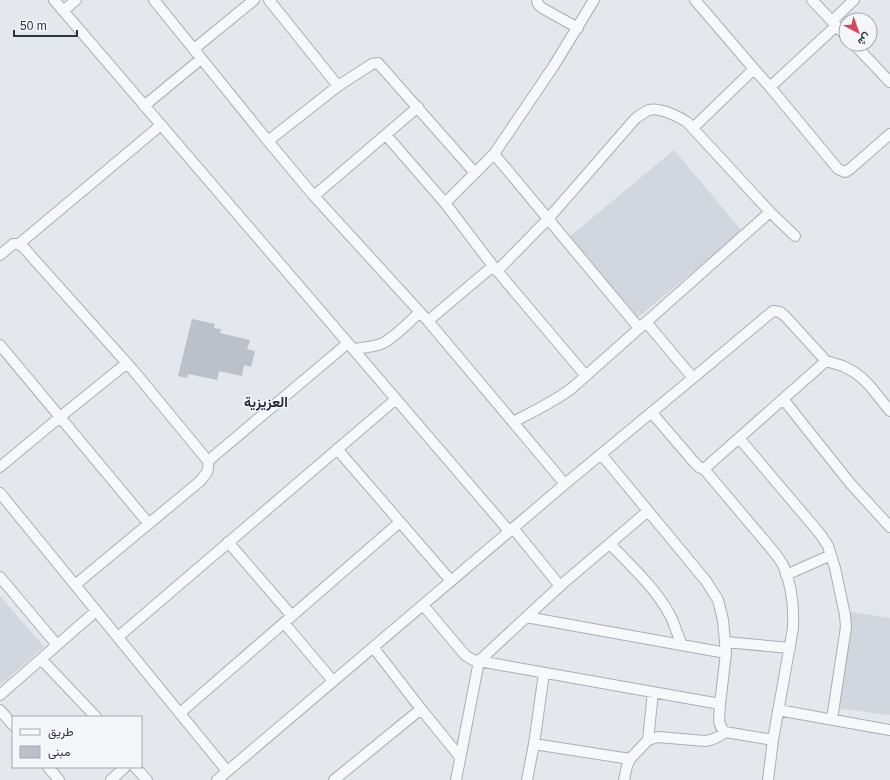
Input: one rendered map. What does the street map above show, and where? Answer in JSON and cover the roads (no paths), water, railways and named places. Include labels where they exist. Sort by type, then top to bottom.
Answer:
[{"type":"street","points":[[54,0],[350,346],[560,586]]},
{"type":"street","points":[[63,11],[76,0]]},
{"type":"street","points":[[154,0],[314,196],[428,321],[565,484]]},
{"type":"street","points":[[194,50],[254,0]]},
{"type":"street","points":[[269,0],[338,86]]},
{"type":"street","points":[[538,0],[538,4],[542,8],[578,28]]},
{"type":"street","points":[[445,203],[494,154],[553,67],[594,0]]},
{"type":"street","points":[[695,0],[838,169],[845,172],[850,169],[890,134]]},
{"type":"street","points":[[812,0],[838,28]]},
{"type":"street","points":[[770,88],[834,24],[854,0]]},
{"type":"street","points":[[862,52],[890,82]]},
{"type":"street","points":[[144,106],[201,59]]},
{"type":"street","points":[[268,141],[338,86],[372,64],[378,63],[475,173]]},
{"type":"street","points":[[693,128],[754,69]]},
{"type":"street","points":[[314,196],[418,107]]},
{"type":"street","points":[[428,321],[495,269],[548,219],[635,119],[649,110],[658,110],[687,122],[770,212],[795,236]]},
{"type":"street","points":[[0,255],[13,244],[19,244],[161,124]]},
{"type":"street","points":[[386,135],[445,203],[495,269],[586,376]]},
{"type":"street","points":[[494,154],[548,219],[643,325],[693,378]]},
{"type":"street","points":[[513,422],[561,396],[586,376],[770,212]]},
{"type":"street","points":[[19,244],[30,254],[127,363],[208,461],[209,469],[199,482],[75,585]]},
{"type":"street","points":[[216,780],[565,484],[773,311],[780,312],[785,316],[826,361],[843,366],[858,375],[870,386],[890,411]]},
{"type":"street","points":[[208,461],[350,346],[375,346],[382,344],[420,312]]},
{"type":"street","points":[[0,345],[148,524]]},
{"type":"street","points":[[704,469],[826,361]]},
{"type":"street","points":[[0,466],[127,363]]},
{"type":"street","points":[[118,637],[396,399]]},
{"type":"street","points":[[783,399],[850,483],[890,527]]},
{"type":"street","points":[[652,413],[694,462],[699,467],[704,469],[774,552],[786,574],[792,595],[794,611],[793,628],[773,740],[769,780]]},
{"type":"street","points":[[739,438],[821,535],[828,546],[831,555],[846,615],[846,627],[832,719]]},
{"type":"street","points":[[337,449],[451,581]]},
{"type":"street","points":[[601,454],[706,581],[718,600],[723,620],[726,654],[720,704],[719,720],[721,727],[725,732],[773,740]]},
{"type":"street","points":[[0,493],[227,771]]},
{"type":"street","points":[[456,780],[479,661],[560,586],[648,511]]},
{"type":"street","points":[[180,713],[400,522]]},
{"type":"street","points":[[228,542],[292,616]]},
{"type":"street","points":[[610,544],[649,585],[657,596],[671,617],[682,646]]},
{"type":"street","points":[[786,574],[831,555]]},
{"type":"street","points":[[0,577],[57,645]]},
{"type":"street","points":[[423,605],[465,655],[473,660],[720,704]]},
{"type":"street","points":[[0,695],[96,610]]},
{"type":"street","points":[[526,617],[726,654]]},
{"type":"street","points":[[284,623],[333,681]]},
{"type":"street","points":[[725,642],[790,648]]},
{"type":"street","points":[[373,647],[460,757]]},
{"type":"street","points":[[41,659],[95,716]]},
{"type":"street","points":[[527,780],[534,744],[544,673]]},
{"type":"street","points":[[648,740],[653,692]]},
{"type":"street","points":[[334,780],[421,709]]},
{"type":"street","points":[[0,710],[12,725]]},
{"type":"street","points":[[778,710],[890,730]]},
{"type":"street","points":[[624,780],[630,759],[648,740],[658,737],[705,741],[717,738],[725,732]]},
{"type":"street","points":[[534,744],[630,759]]},
{"type":"street","points":[[49,768],[59,780]]},
{"type":"street","points":[[111,780],[124,768]]},
{"type":"street","points":[[136,768],[147,780]]},
{"type":"district","name":"العزيزية","points":[[266,402]]}]
